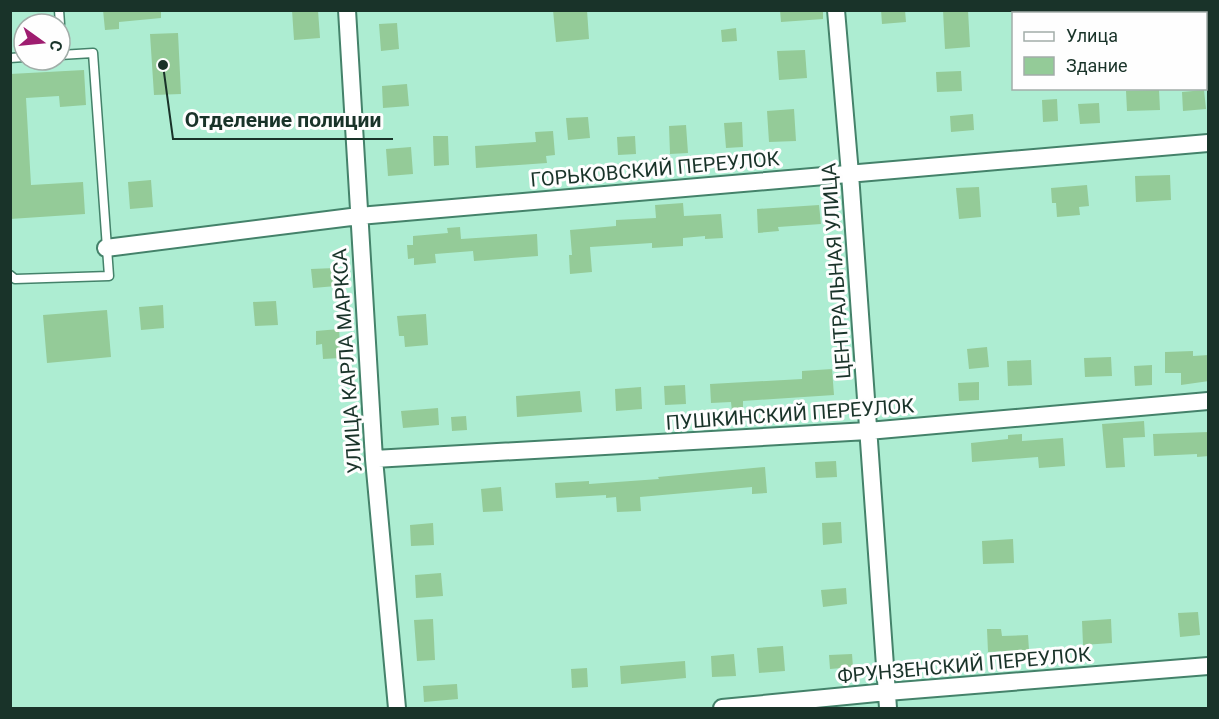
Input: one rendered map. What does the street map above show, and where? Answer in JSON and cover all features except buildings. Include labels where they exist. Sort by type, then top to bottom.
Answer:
[{"type":"street","name":"УЛИЦА КАРЛА МАРКСА","points":[[347,10],[374,459],[397,708]]},
{"type":"street","name":"ЦЕНТРАЛЬНАЯ УЛИЦА","points":[[836,10],[850,174],[887,700]]},
{"type":"street","name":"ГОРЬКОВСКИЙ ПЕРЕУЛОК","points":[[106,248],[359,216],[1209,143]]},
{"type":"street","name":"ПУШКИНСКИЙ ПЕРЕУЛОК","points":[[374,459],[868,431],[1209,401]]},
{"type":"street","name":"ФРУНЗЕНСКИЙ ПЕРЕУЛОК","points":[[722,708],[887,700],[1209,666]]},
{"type":"lane","points":[[10,275],[15,279],[109,276],[93,53],[72,54]]},
{"type":"place","name":"Отделение полиции","points":[[163,65]]}]
